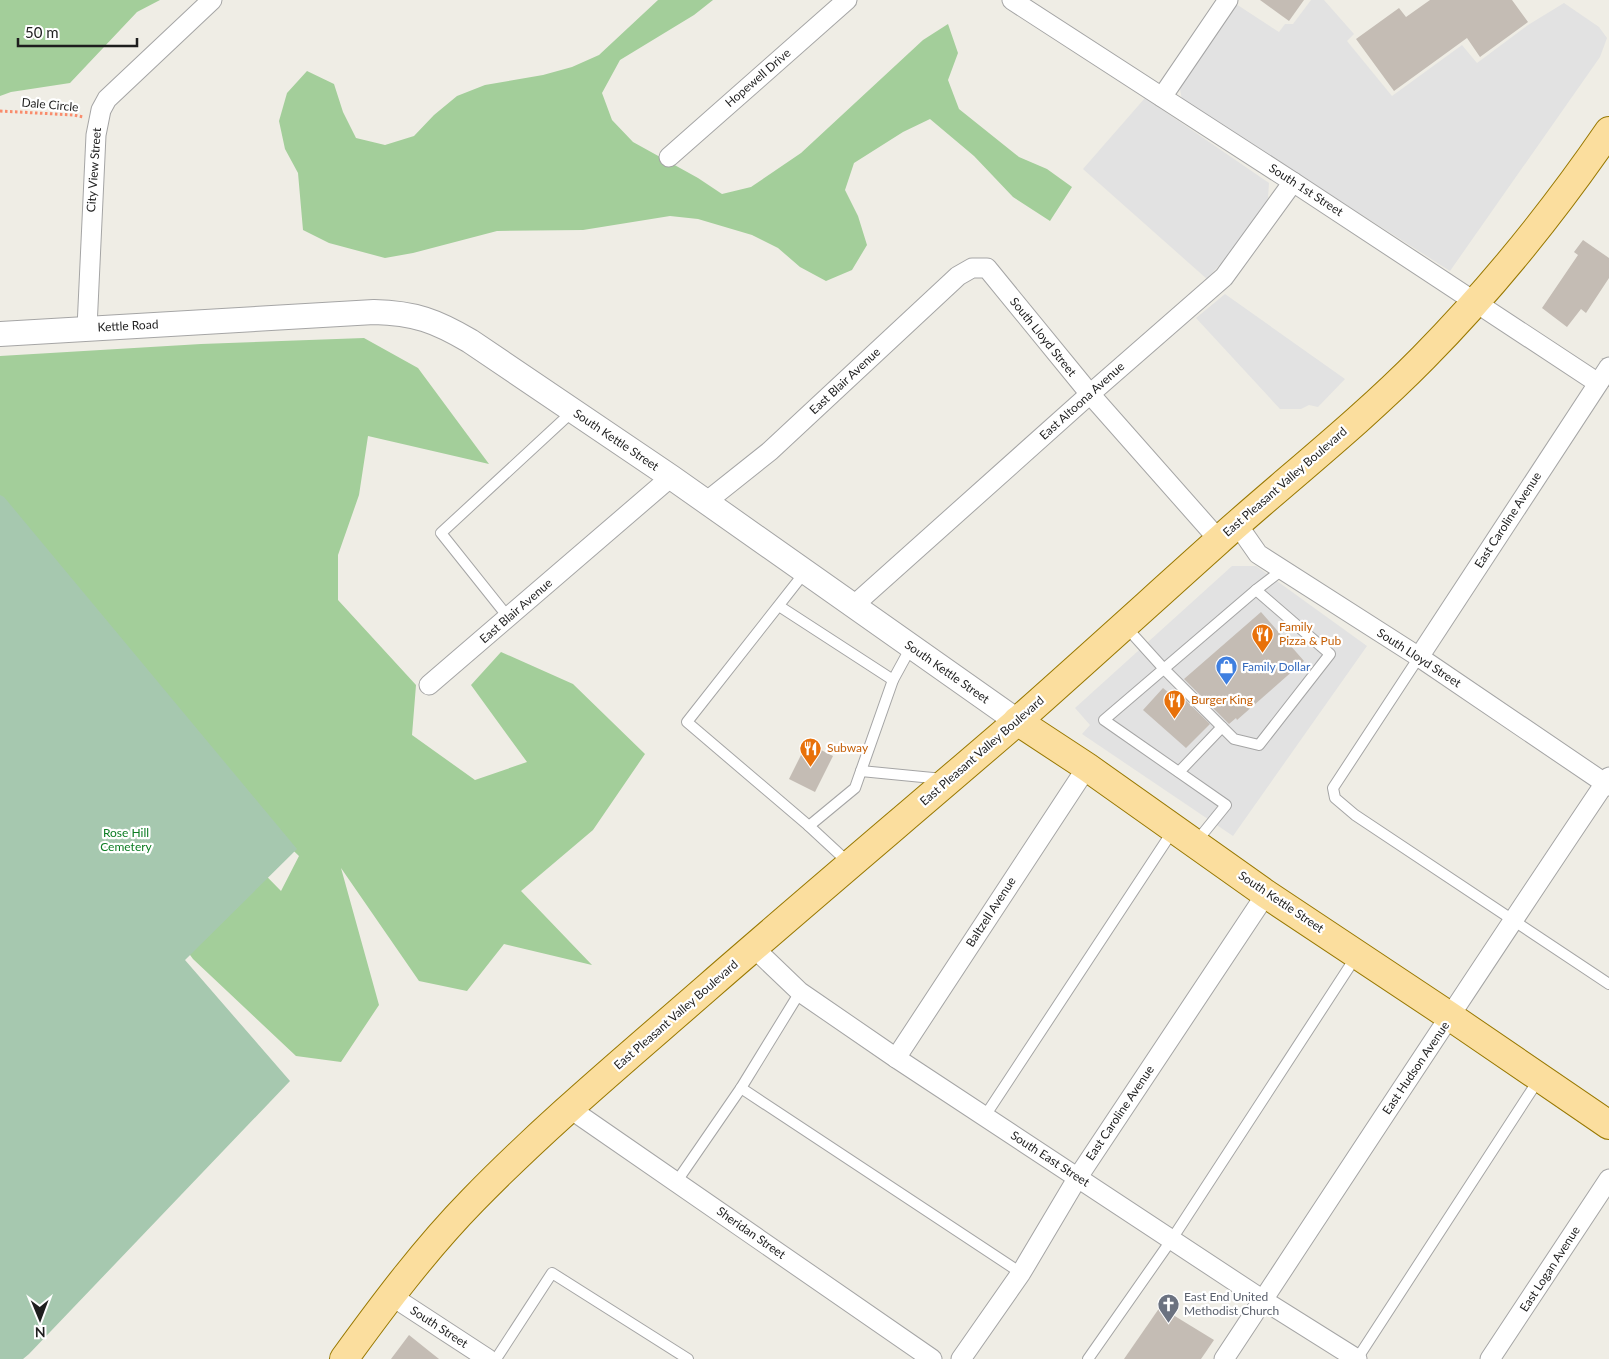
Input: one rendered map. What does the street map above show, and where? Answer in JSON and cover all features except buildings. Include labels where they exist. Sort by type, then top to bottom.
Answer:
[{"type":"main road","name":"East Pleasant Valley Boulevard","points":[[344,1359],[390,1295],[469,1204],[516,1157],[569,1108],[753,947],[1017,721],[1228,532],[1366,412],[1423,358],[1476,301],[1537,229],[1609,131]]},
{"type":"main road","name":"South Kettle Street","points":[[1017,721],[1087,767],[1266,894],[1358,954],[1609,1125]]},
{"type":"street","name":"City View Street","points":[[86,328],[96,135],[101,110],[108,99],[212,0]]},
{"type":"street","name":"Hopewell Drive","points":[[669,157],[847,0]]},
{"type":"street","name":"South 1st Street","points":[[1012,0],[1476,301],[1598,383]]},
{"type":"street","points":[[1162,97],[1228,0]]},
{"type":"street","name":"East Altoona Avenue","points":[[854,606],[1090,394],[1224,277],[1293,182]]},
{"type":"street","name":"East Blair Avenue","points":[[706,502],[770,451],[958,276],[972,268],[987,268]]},
{"type":"street","name":"South Lloyd Street","points":[[987,268],[1090,394],[1228,532],[1282,570],[1419,657],[1608,782]]},
{"type":"street","name":"South Kettle Street","points":[[256,319],[397,312],[422,317],[448,328],[470,340],[671,477],[1017,721]]},
{"type":"street","name":"Kettle Road","points":[[0,334],[256,319]]},
{"type":"street","name":"East Caroline Avenue","points":[[1419,657],[1609,367]]},
{"type":"street","name":"East Blair Avenue","points":[[428,685],[671,477]]},
{"type":"street","name":"Baltzell Avenue","points":[[896,1058],[1087,767]]},
{"type":"street","name":"East Hudson Avenue","points":[[1224,1359],[1451,1017],[1513,920],[1608,782]]},
{"type":"street","name":"East Caroline Avenue","points":[[961,1359],[1021,1273],[1078,1177],[1266,894]]},
{"type":"street","name":"South East Street","points":[[753,947],[800,992],[896,1058],[1263,1300],[1357,1359]]},
{"type":"street","name":"Sheridan Street","points":[[569,1108],[932,1359]]},
{"type":"street","name":"East Logan Avenue","points":[[1490,1359],[1609,1179]]},
{"type":"street","name":"South Street","points":[[390,1295],[488,1359]]},
{"type":"lane","points":[[508,617],[441,533],[573,411]]},
{"type":"lane","points":[[985,1116],[1185,836],[1226,805],[1104,720],[1282,570]]},
{"type":"lane","points":[[805,572],[687,722],[850,864]]},
{"type":"lane","points":[[1124,625],[1164,669],[1234,739],[1259,745],[1330,654],[1256,590]]},
{"type":"lane","points":[[779,606],[893,680]]},
{"type":"lane","points":[[808,826],[855,788],[893,680],[911,647]]},
{"type":"lane","points":[[1419,657],[1332,788],[1335,798],[1355,815],[1609,983]]},
{"type":"lane","points":[[1180,772],[1222,727]]},
{"type":"lane","points":[[861,771],[949,779]]},
{"type":"lane","points":[[1088,1359],[1172,1240],[1358,954]]},
{"type":"lane","points":[[677,1181],[740,1088],[800,992]]},
{"type":"lane","points":[[1357,1359],[1540,1078]]},
{"type":"lane","points":[[740,1088],[1021,1273]]},
{"type":"lane","points":[[496,1359],[552,1273],[688,1359]]},
{"type":"path","name":"Dale Circle","points":[[0,110],[73,115],[98,120]]},
{"type":"green space","points":[[0,0],[160,0],[137,12],[70,83],[11,92],[0,96]]},
{"type":"green space","points":[[658,0],[713,0],[694,15],[620,60],[602,93],[612,120],[633,142],[698,178],[722,194],[751,187],[801,153],[923,40],[948,24],[958,53],[948,80],[959,109],[1019,157],[1047,169],[1072,187],[1050,221],[1013,197],[974,156],[930,119],[903,132],[854,163],[845,190],[858,216],[867,245],[852,270],[826,281],[800,267],[778,248],[752,235],[698,219],[670,216],[583,230],[497,231],[413,253],[385,258],[329,243],[303,230],[298,173],[285,149],[279,121],[287,93],[307,71],[334,84],[343,112],[356,138],[385,145],[414,136],[434,115],[457,96],[485,85],[543,75],[572,67],[599,55]]},
{"type":"green space","points":[[364,338],[418,368],[489,464],[368,436],[359,495],[338,555],[338,600],[416,685],[412,735],[475,780],[527,762],[471,685],[501,652],[573,684],[645,754],[593,830],[521,891],[592,965],[504,944],[467,991],[419,981],[341,868],[379,1005],[341,1062],[296,1056],[193,959],[162,917],[233,842],[281,891],[299,856],[147,710],[0,541],[0,356],[201,344]]},
{"type":"green space","name":"Rose Hill Cemetery","points":[[0,495],[4,497],[297,849],[185,960],[290,1081],[23,1359],[0,1359]]},
{"type":"shaded area","points":[[1311,0],[1324,0],[1354,34],[1347,41],[1392,96],[1462,45],[1477,63],[1528,25],[1564,3],[1599,27],[1607,38],[1600,57],[1450,271],[1182,100],[1180,89],[1188,72],[1236,4],[1279,32],[1285,24],[1293,24]]},
{"type":"shaded area","points":[[1145,98],[1269,183],[1268,198],[1246,235],[1207,279],[1083,169]]},
{"type":"shaded area","points":[[1225,294],[1345,379],[1318,407],[1309,405],[1301,409],[1280,409],[1196,318]]},
{"type":"shaded area","points":[[1232,566],[1256,566],[1367,646],[1233,836],[1082,734],[1090,725],[1075,708]]},
{"type":"place","name":"Family Pizza & Pub","points":[[1263,653]]},
{"type":"place","name":"Family Dollar","points":[[1226,686]]},
{"type":"place","name":"Burger King","points":[[1175,719]]},
{"type":"place","name":"Subway","points":[[811,767]]},
{"type":"place","name":"East End United Methodist Church","points":[[1168,1323]]}]
